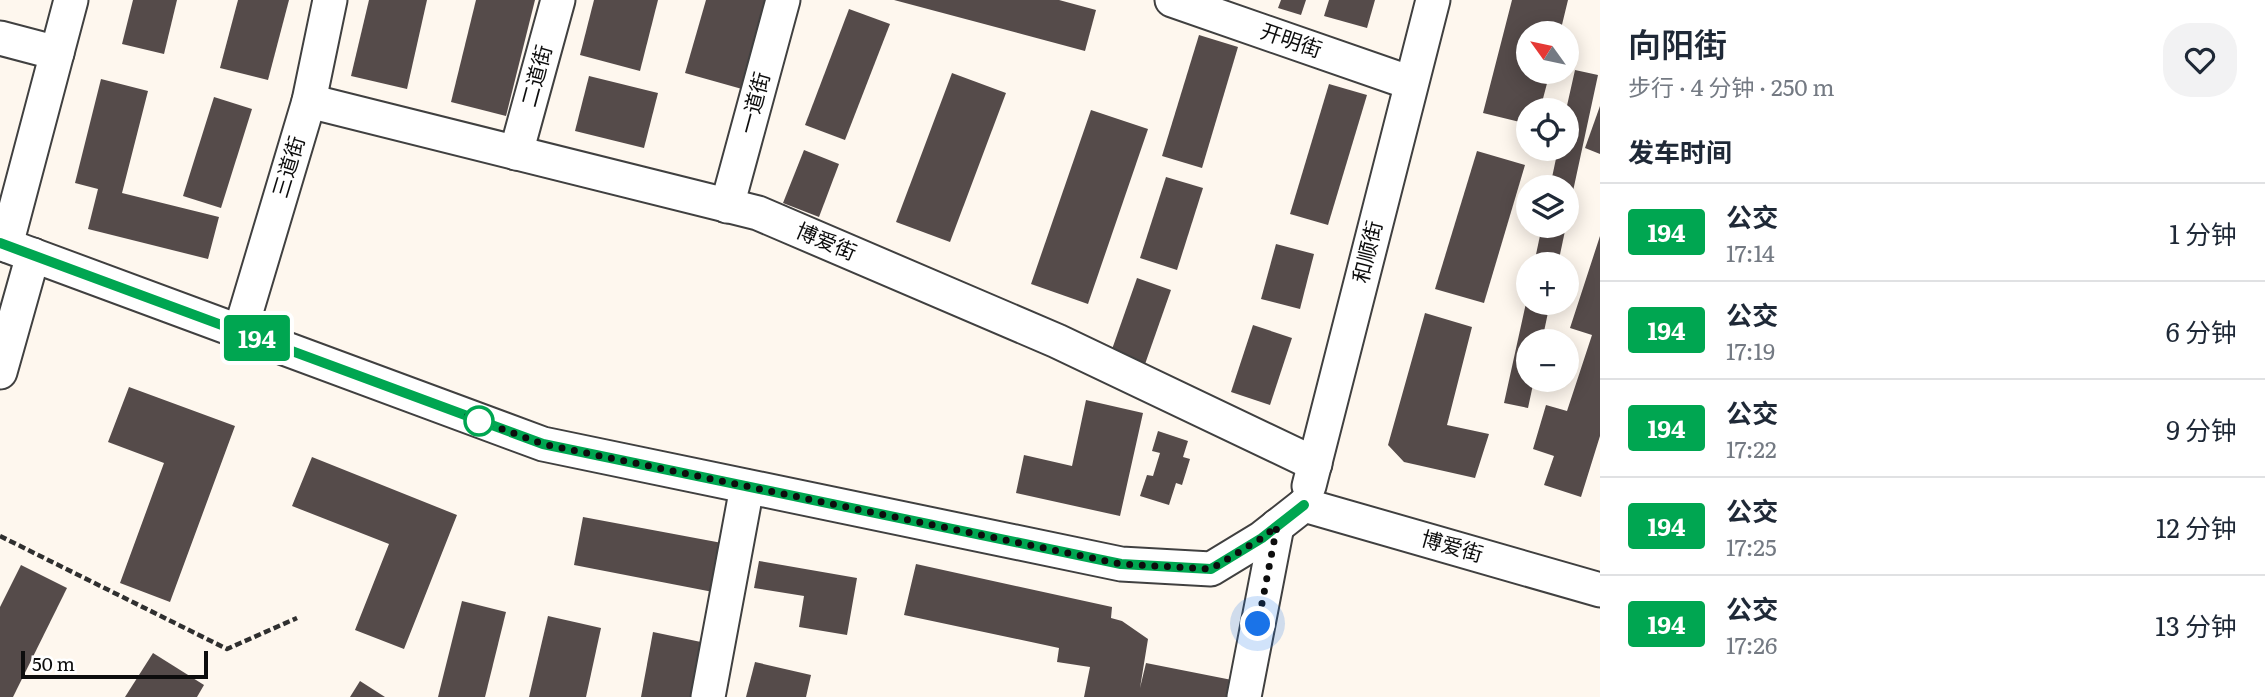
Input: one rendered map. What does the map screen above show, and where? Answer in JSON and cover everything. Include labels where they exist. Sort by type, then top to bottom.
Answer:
[{"type":"street","points":[[0,372],[13,248],[71,0]]},
{"type":"street","name":"三道街","points":[[240,332],[309,101],[330,0]]},
{"type":"street","name":"二道街","points":[[516,153],[558,0]]},
{"type":"street","name":"一道街","points":[[727,206],[783,0]]},
{"type":"street","name":"开明街","points":[[1172,0],[1411,83]]},
{"type":"street","name":"和顺街","points":[[1304,505],[1433,0]]},
{"type":"street","points":[[0,38],[57,53]]},
{"type":"street","name":"博爱街","points":[[309,101],[758,213],[1057,341],[1315,464]]},
{"type":"street","points":[[13,248],[543,444],[1121,564],[1211,569],[1262,538],[1304,505]]},
{"type":"street","points":[[708,697],[747,487]]},
{"type":"street","name":"博爱街","points":[[1304,505],[1600,590]]},
{"type":"street","points":[[1244,697],[1277,526]]},
{"type":"path","points":[[0,536],[227,649],[297,618]]},
{"type":"building","points":[[133,0],[177,0],[164,54],[122,44]]},
{"type":"building","points":[[238,0],[289,0],[268,80],[220,68]]},
{"type":"building","points":[[369,0],[427,0],[407,89],[351,76]]},
{"type":"building","points":[[476,0],[535,0],[506,116],[451,102]]},
{"type":"building","points":[[594,0],[658,0],[640,71],[580,55]]},
{"type":"building","points":[[706,0],[767,0],[742,89],[685,73]]},
{"type":"building","points":[[894,0],[1059,0],[1096,10],[1085,51]]},
{"type":"building","points":[[1281,0],[1306,0],[1301,15],[1278,8]]},
{"type":"building","points":[[1329,0],[1375,0],[1367,28],[1324,16]]},
{"type":"building","points":[[1512,0],[1568,0],[1563,21],[1516,21],[1516,84],[1547,84],[1543,98],[1516,98],[1516,121],[1483,113]]},
{"type":"building","points":[[849,9],[890,24],[845,140],[805,125]]},
{"type":"building","points":[[1199,35],[1238,47],[1202,168],[1162,156]]},
{"type":"building","points":[[1579,71],[1598,75],[1576,175],[1553,175],[1555,161],[1579,161],[1579,98],[1569,98],[1572,84],[1579,84]]},
{"type":"building","points":[[952,73],[1006,93],[950,242],[896,222]]},
{"type":"building","points":[[589,76],[658,93],[644,148],[575,131]]},
{"type":"building","points":[[101,79],[148,91],[122,193],[219,217],[208,259],[88,229],[98,189],[75,183]]},
{"type":"building","points":[[1329,84],[1367,95],[1328,225],[1290,214]]},
{"type":"building","points":[[214,97],[252,109],[221,208],[183,196]]},
{"type":"building","points":[[1600,106],[1600,154],[1585,148]]},
{"type":"building","points":[[1091,110],[1148,129],[1088,304],[1031,284]]},
{"type":"building","points":[[804,150],[839,164],[819,217],[783,203]]},
{"type":"building","points":[[1477,151],[1525,165],[1522,175],[1516,175],[1516,195],[1484,303],[1435,289]]},
{"type":"building","points":[[1166,177],[1203,188],[1177,270],[1140,258]]},
{"type":"building","points":[[1600,236],[1600,436],[1581,497],[1544,485],[1554,456],[1533,449],[1546,405],[1567,411],[1573,392],[1579,392],[1579,375],[1592,335],[1570,328],[1574,315],[1579,315],[1579,300]]},
{"type":"building","points":[[1539,238],[1563,238],[1561,252],[1537,252]]},
{"type":"building","points":[[1276,244],[1314,254],[1300,309],[1261,299]]},
{"type":"building","points":[[1137,278],[1171,290],[1144,367],[1110,355]]},
{"type":"building","points":[[1425,313],[1472,327],[1447,425],[1489,434],[1475,478],[1404,462],[1388,445]]},
{"type":"building","points":[[1523,315],[1547,315],[1545,329],[1520,329]]},
{"type":"building","points":[[1253,325],[1292,338],[1270,405],[1231,392]]},
{"type":"building","points":[[1516,348],[1516,392],[1531,392],[1528,408],[1504,403]]},
{"type":"building","points":[[129,387],[235,426],[170,602],[120,583],[164,463],[108,442]]},
{"type":"building","points":[[1086,400],[1143,413],[1120,516],[1016,493],[1024,455],[1072,466]]},
{"type":"building","points":[[1158,431],[1188,441],[1183,457],[1190,459],[1182,485],[1176,483],[1169,505],[1140,496],[1147,475],[1153,476],[1160,453],[1152,451]]},
{"type":"building","points":[[312,457],[457,515],[404,649],[355,630],[389,544],[292,506]]},
{"type":"building","points":[[583,517],[722,543],[713,592],[574,565]]},
{"type":"building","points":[[759,561],[857,578],[847,635],[799,627],[804,596],[754,588]]},
{"type":"building","points":[[916,564],[1112,607],[1111,618],[1122,621],[1148,639],[1140,688],[1146,663],[1237,681],[1234,697],[1084,697],[1090,667],[1057,662],[1059,648],[904,615]]},
{"type":"building","points":[[21,565],[67,588],[13,697],[0,697],[0,607]]},
{"type":"building","points":[[462,601],[506,612],[485,697],[438,697]]},
{"type":"building","points":[[548,616],[601,628],[586,697],[529,697]]},
{"type":"building","points":[[653,632],[701,642],[691,697],[641,697]]},
{"type":"building","points":[[153,653],[204,685],[197,697],[125,697]]},
{"type":"building","points":[[755,662],[811,675],[806,697],[746,697]]},
{"type":"building","points":[[360,681],[385,697],[350,697]]},
{"type":"bus line","name":"194","points":[[0,243],[543,444],[1121,564],[1211,569],[1262,538],[1304,505]]},
{"type":"route","points":[[479,421],[467,416],[543,444],[1121,564],[1211,569],[1277,526],[1258,624]]}]
